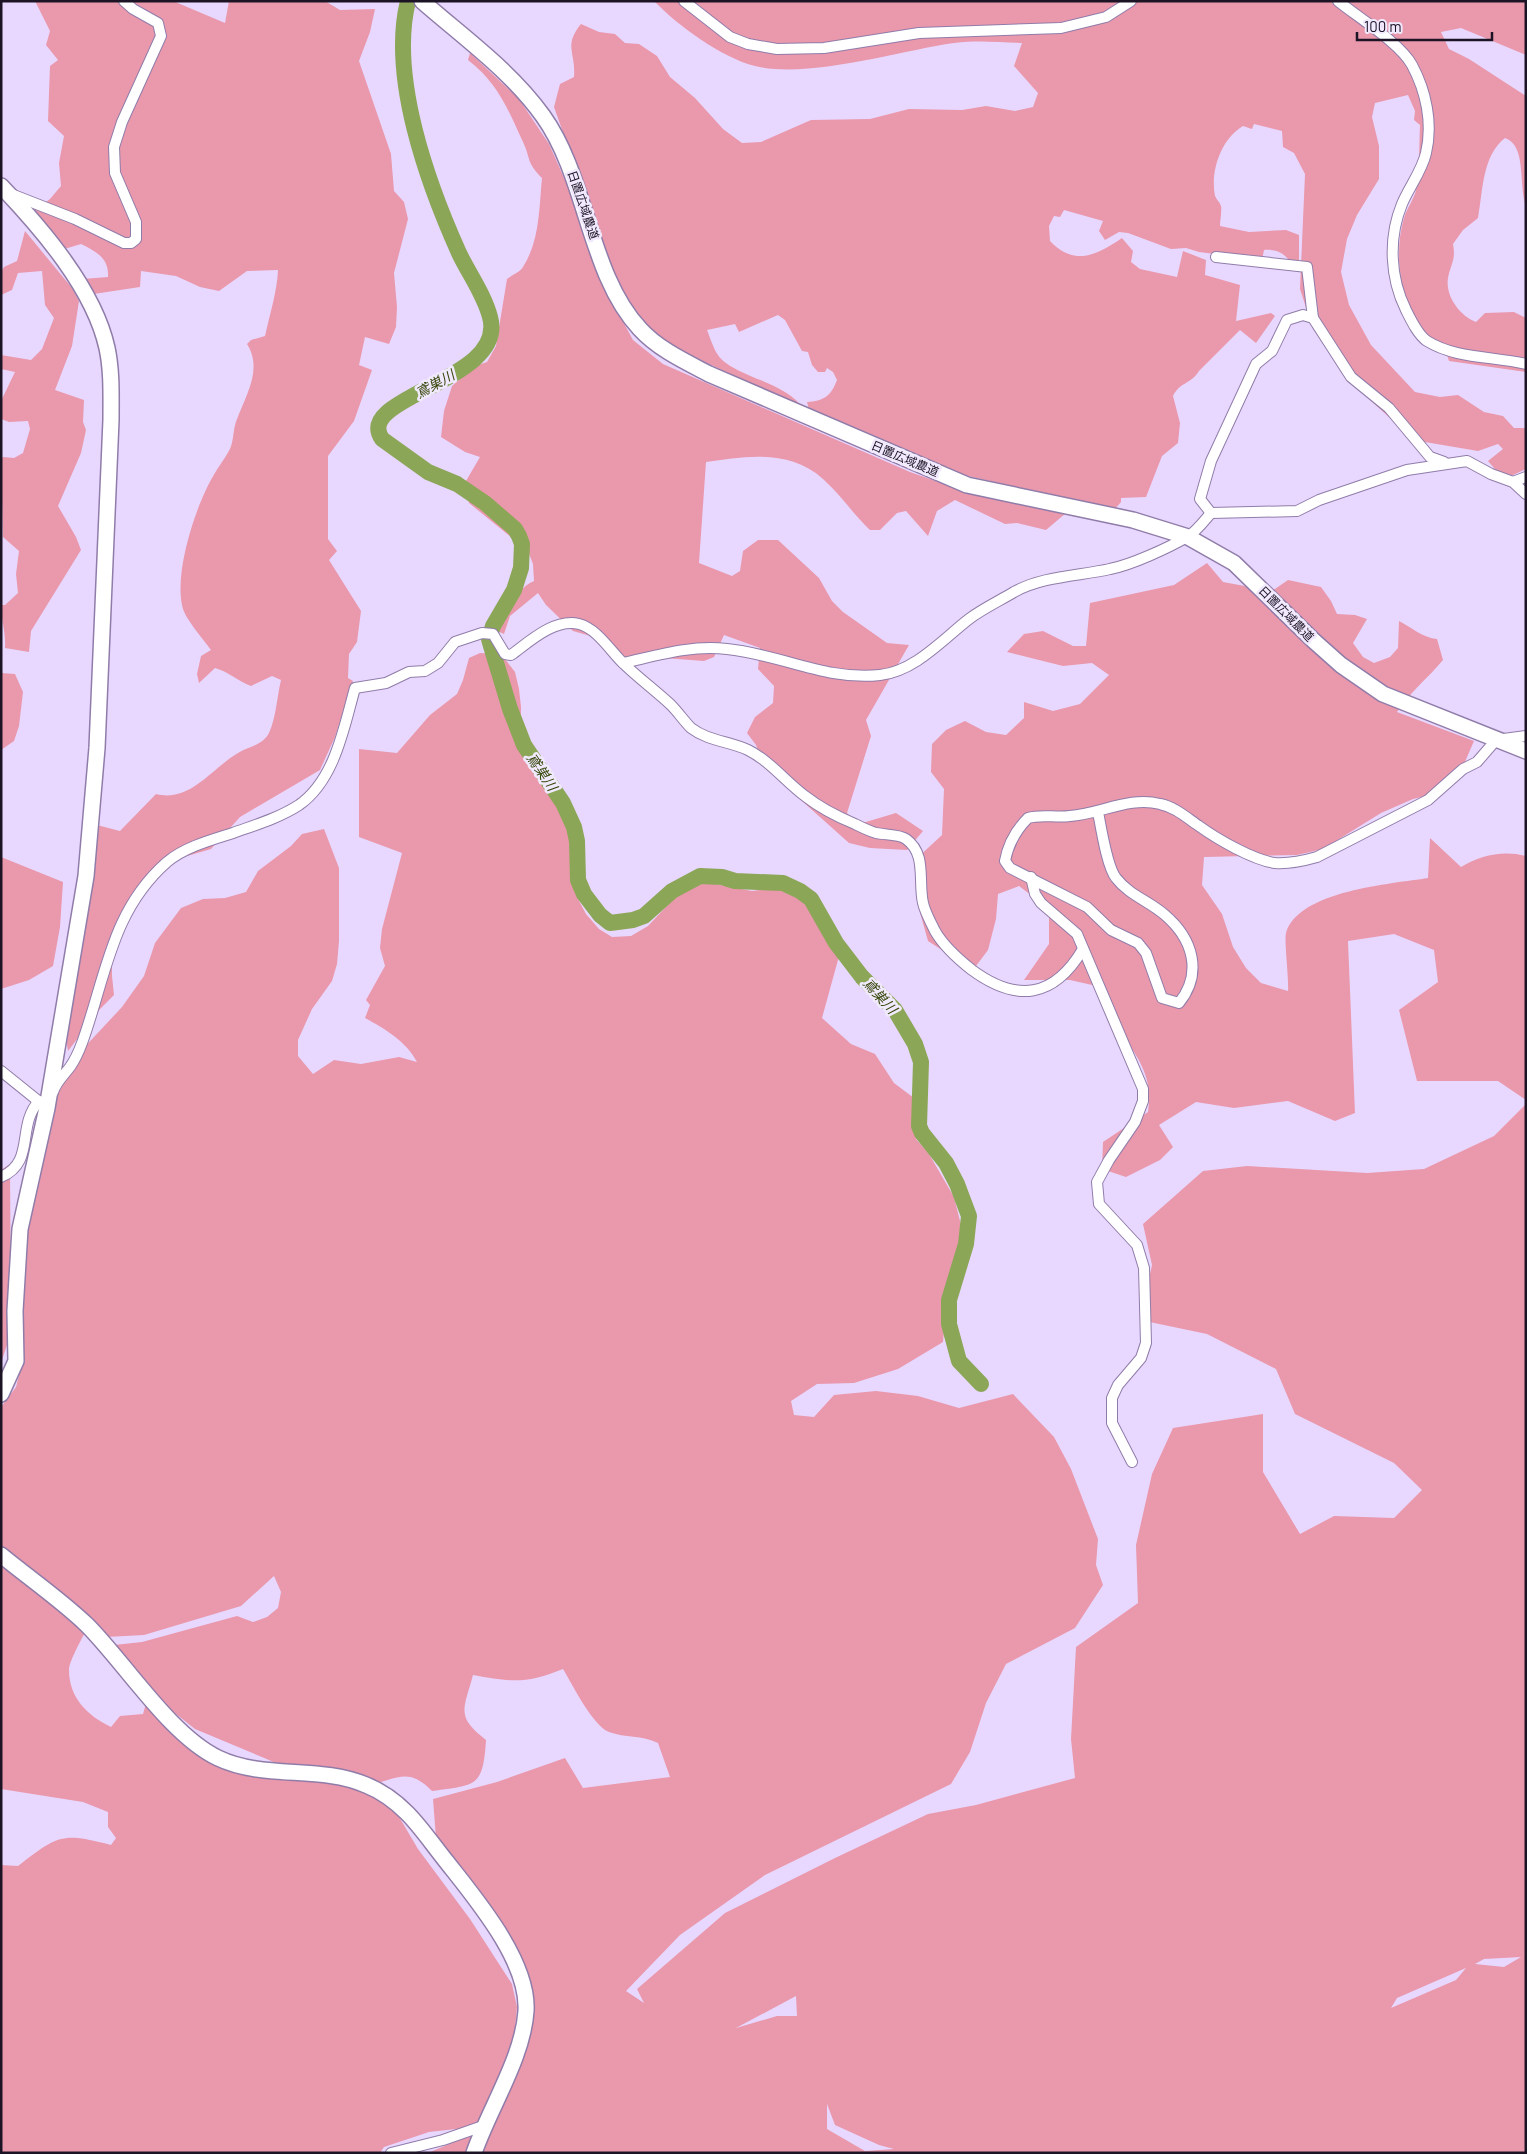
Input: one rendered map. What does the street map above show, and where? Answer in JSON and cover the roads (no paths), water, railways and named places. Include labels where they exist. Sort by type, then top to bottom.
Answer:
[{"type":"street","points":[[5,190],[124,243],[130,243],[136,239],[136,222],[116,174],[114,147],[132,99],[158,46],[161,28],[151,18],[133,9],[124,1]]},
{"type":"street","name":"日置広域農道","points":[[422,1],[510,78],[543,116],[573,173],[604,267],[618,298],[641,331],[675,356],[709,374],[967,485],[1133,520],[1188,537],[1234,563],[1314,641],[1360,679],[1399,702],[1526,751]]},
{"type":"street","points":[[684,1],[730,37],[748,44],[777,50],[824,48],[919,33],[1062,28],[1106,17],[1131,1]]},
{"type":"street","points":[[1338,1],[1398,47],[1412,64],[1427,102],[1426,152],[1401,206],[1393,244],[1395,281],[1408,313],[1426,340],[1449,351],[1526,364]]},
{"type":"street","points":[[1,1394],[16,1361],[15,1311],[20,1229],[86,876],[92,818],[110,430],[110,374],[106,347],[97,317],[83,290],[60,256],[5,190]]},
{"type":"street","points":[[1216,257],[1307,267],[1313,318],[1351,377],[1389,408],[1430,457],[1444,463]]},
{"type":"street","points":[[1211,513],[1200,499],[1208,470],[1256,364],[1272,351],[1287,320],[1303,315],[1313,318]]},
{"type":"street","points":[[623,663],[679,649],[727,649],[817,672],[854,676],[881,675],[902,668],[922,657],[971,618],[1017,591],[1059,577],[1111,569],[1188,537],[1211,513],[1297,511],[1319,500],[1376,480],[1444,463],[1467,461],[1491,474],[1513,482],[1526,494]]},
{"type":"street","points":[[1513,482],[1526,477]]},
{"type":"street","points":[[1,1178],[13,1172],[25,1150],[24,1136],[30,1110],[43,1104],[71,1066],[81,1045],[120,924],[144,885],[169,860],[186,850],[266,822],[300,804],[314,790],[328,769],[338,747],[356,688],[386,683],[409,672],[425,671],[438,663],[455,642],[482,633],[493,634],[505,654],[511,656],[548,630],[564,624],[578,624],[588,628],[623,663],[672,705],[691,727],[706,737],[748,750],[764,760],[805,796],[854,824],[875,833],[905,838],[917,849],[923,903],[935,931],[960,961],[982,977],[1005,989],[1018,992],[1034,991],[1060,979],[1076,961],[1083,949]]},
{"type":"street","points":[[1098,812],[1107,856],[1114,876],[1128,892],[1165,915],[1184,936],[1194,971],[1186,994],[1179,1003],[1162,998],[1146,953],[1138,943],[1111,930],[1087,908],[1010,868],[1005,861],[1007,850],[1024,822],[1034,816],[1069,816],[1098,812],[1128,803],[1147,801],[1162,804],[1182,813],[1210,833],[1254,856],[1274,863],[1299,862],[1317,857],[1428,800],[1463,769],[1477,762],[1496,740],[1526,736]]},
{"type":"street","points":[[1030,877],[1034,894],[1041,903],[1077,934],[1143,1089],[1143,1101],[1135,1122],[1108,1160],[1097,1182],[1099,1204],[1137,1245],[1144,1268],[1146,1343],[1141,1358],[1118,1385],[1112,1398],[1112,1423],[1132,1462]]},
{"type":"street","points":[[1,1071],[43,1104]]},
{"type":"street","points":[[1,1554],[87,1625],[177,1726],[218,1758],[243,1766],[348,1779],[366,1785],[389,1798],[407,1813],[492,1919],[517,1968],[525,1990],[526,2011],[522,2034],[512,2062],[483,2126],[474,2153]]},
{"type":"street","points":[[391,2153],[443,2140],[483,2126]]},
{"type":"waterway","name":"鳶巣川","points":[[408,1],[403,31],[404,63],[415,130],[424,163],[447,225],[459,253],[480,292],[490,317],[489,339],[477,357],[456,372],[408,398],[389,411],[379,424],[382,439],[428,472],[457,484],[485,503],[515,529],[519,536],[522,544],[521,568],[514,590],[493,626],[489,639],[510,709],[524,745],[563,803],[574,827],[577,841],[578,880],[584,894],[600,915],[610,923],[633,920],[644,916],[672,891],[700,876],[722,877],[735,881],[783,883],[811,899],[836,943],[862,977],[895,1010],[915,1044],[921,1062],[919,1126],[922,1133],[946,1163],[957,1184],[969,1216],[966,1244],[949,1300],[949,1324],[959,1361],[981,1384]]}]
